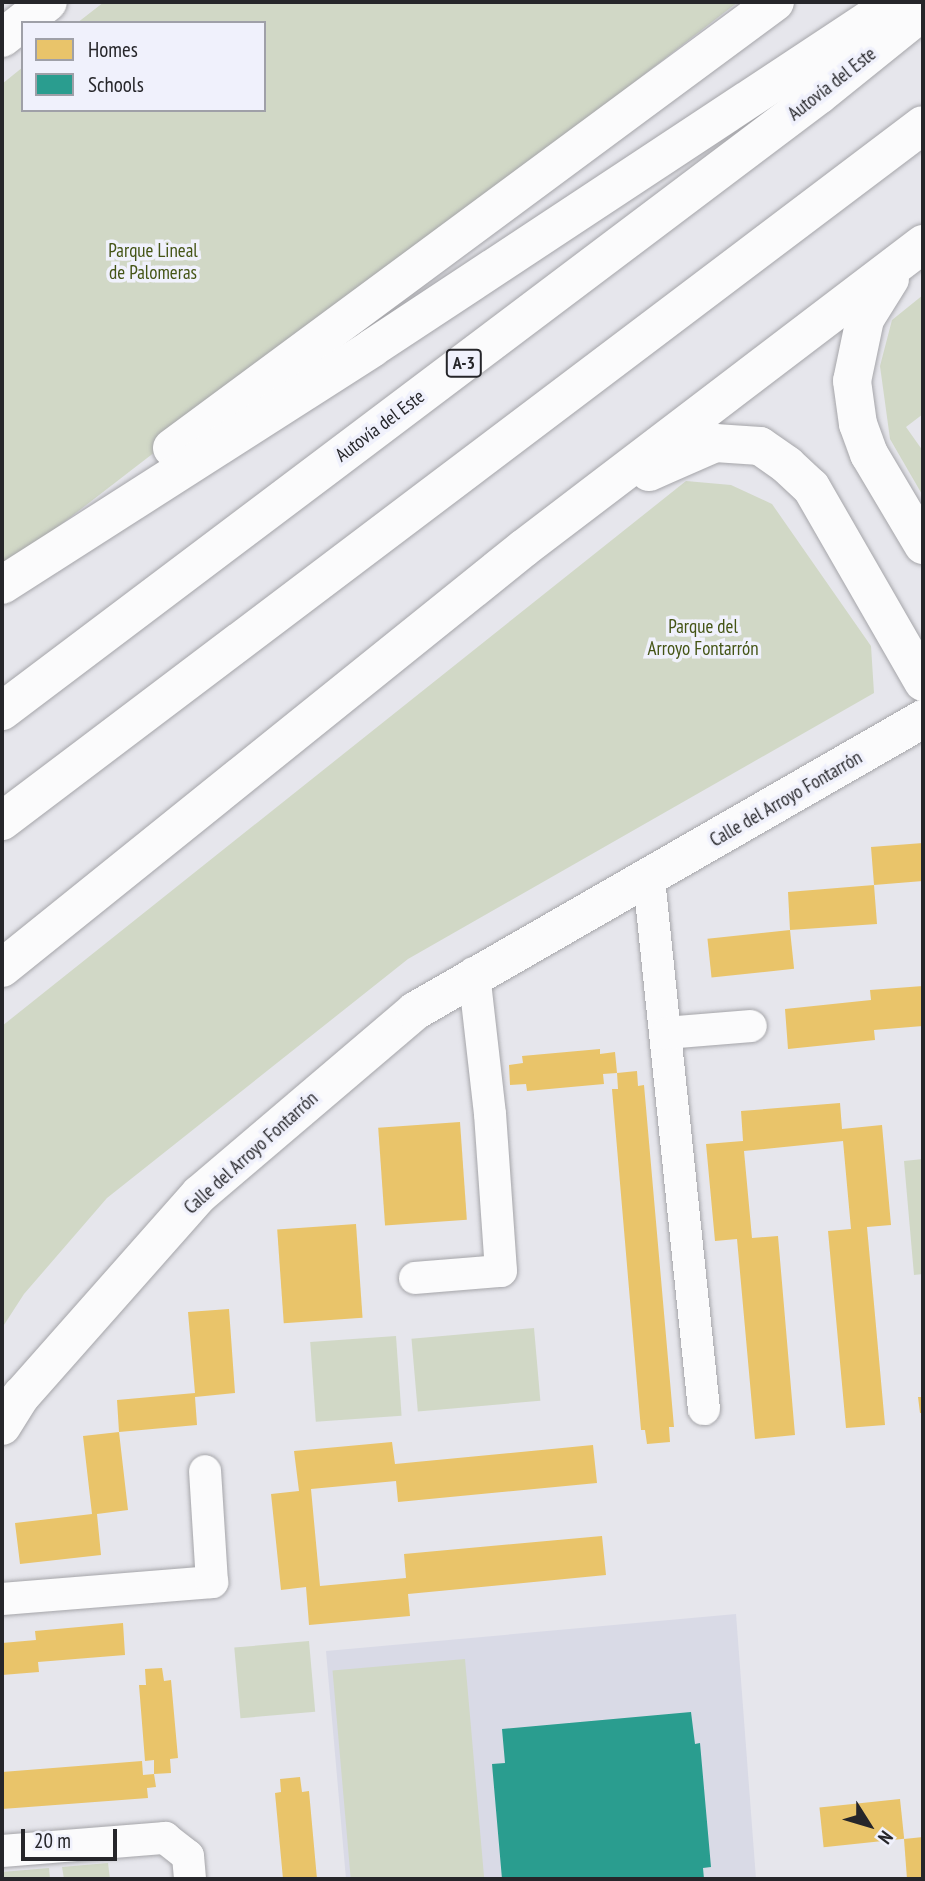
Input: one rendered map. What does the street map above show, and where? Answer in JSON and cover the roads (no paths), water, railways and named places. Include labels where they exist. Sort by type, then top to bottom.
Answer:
[{"type":"main road","points":[[24,21],[48,2]]},
{"type":"main road","points":[[2,574],[775,2]]},
{"type":"main road","points":[[2,585],[372,348],[896,2]]},
{"type":"main road","name":"Autovía del Este","points":[[2,712],[808,104],[923,11]]},
{"type":"main road","points":[[2,38],[21,23]]},
{"type":"main road","points":[[2,821],[923,125]]},
{"type":"main road","points":[[912,252],[865,319],[852,381],[858,424],[869,454],[923,545]]},
{"type":"main road","points":[[2,968],[524,548],[912,252]]},
{"type":"main road","points":[[524,548],[662,464],[715,443],[760,446],[811,487],[923,681]]},
{"type":"main road","name":"Calle del Arroyo Fontarrón","points":[[2,1426],[21,1396],[200,1194],[415,1011],[474,973],[649,879],[923,719]]},
{"type":"street","points":[[649,879],[704,1409]]},
{"type":"street","points":[[415,1278],[501,1271],[490,1115],[474,973]]},
{"type":"street","points":[[666,1033],[751,1026]]},
{"type":"street","points":[[2,1599],[212,1582],[205,1471]]},
{"type":"street","points":[[2,1851],[165,1838],[188,1856],[190,1879]]},
{"type":"park label","name":"Parque Lineal de Palomeras","points":[[153,262]]},
{"type":"park label","name":"Parque del Arroyo Fontarrón","points":[[703,638]]}]
